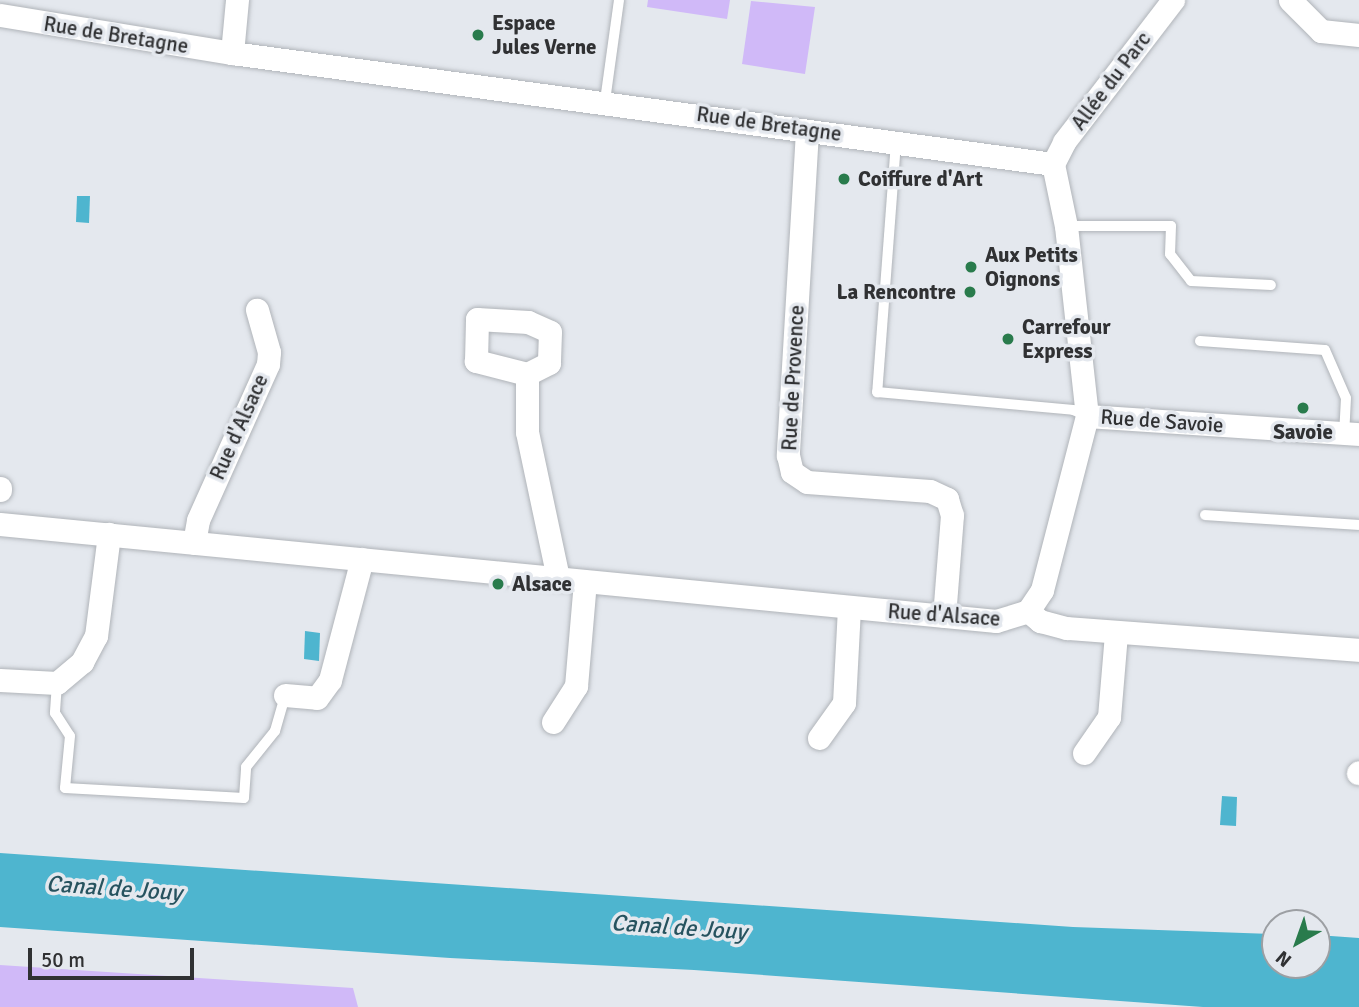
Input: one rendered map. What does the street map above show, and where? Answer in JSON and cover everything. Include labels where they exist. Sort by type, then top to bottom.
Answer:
[{"type":"street","points":[[232,53],[237,0]]},
{"type":"street","name":"Allée du Parc","points":[[1054,164],[1064,142],[1173,0]]},
{"type":"street","points":[[1290,0],[1321,31],[1359,35]]},
{"type":"street","name":"Rue de Bretagne","points":[[0,15],[232,53],[605,101],[1054,164]]},
{"type":"street","name":"Rue de Provence","points":[[807,131],[788,454],[792,472],[807,482],[930,491],[947,499],[952,515],[944,616]]},
{"type":"street","points":[[1054,164],[1066,226],[1087,416]]},
{"type":"street","name":"Rue d'Alsace","points":[[194,543],[198,520],[268,364],[269,352],[257,310]]},
{"type":"street","points":[[527,374],[527,432],[558,578]]},
{"type":"street","name":"Rue de Savoie","points":[[1028,611],[1042,590],[1087,416],[1351,434]]},
{"type":"street","name":"Rue d'Alsace","points":[[0,524],[996,621],[1028,611],[1051,625],[1115,633],[1359,650]]},
{"type":"street","points":[[0,680],[58,683],[82,662],[96,636],[109,534]]},
{"type":"street","points":[[285,695],[317,698],[330,680],[362,559]]},
{"type":"street","points":[[553,722],[576,686],[585,581]]},
{"type":"street","points":[[819,738],[844,703],[849,607]]},
{"type":"street","points":[[1084,753],[1109,717],[1115,633]]},
{"type":"lane","points":[[605,101],[619,0]]},
{"type":"lane","points":[[896,142],[877,392],[1063,408],[1087,416]]},
{"type":"lane","points":[[1066,226],[1171,226],[1170,254],[1191,281],[1271,285]]},
{"type":"lane","points":[[1200,341],[1325,350],[1346,398],[1351,434]]},
{"type":"lane","points":[[1205,514],[1359,525]]},
{"type":"lane","points":[[58,683],[55,713],[70,736],[65,788],[244,798],[246,767],[275,731],[285,695]]},
{"type":"shaded area","points":[[648,0],[730,0],[727,19],[647,7]]},
{"type":"shaded area","points":[[751,1],[815,7],[805,74],[742,64]]},
{"type":"shaded area","points":[[0,965],[353,988],[358,1007],[0,1007]]},
{"type":"water","points":[[77,196],[90,196],[89,223],[76,222]]},
{"type":"water","points":[[305,631],[320,633],[319,661],[304,659]]},
{"type":"water","points":[[1222,796],[1237,797],[1236,826],[1220,825]]},
{"type":"water","name":"Canal de Jouy","points":[[0,853],[1073,927],[1261,934],[1261,979],[1331,979],[1331,936],[1359,938],[1359,1007],[1203,1007],[694,970],[450,958],[0,927]]},
{"type":"place","name":"Espace Jules Verne","points":[[478,35]]},
{"type":"place","name":"Coiffure d'Art","points":[[844,179]]},
{"type":"place","name":"Aux Petits Oignons","points":[[971,267]]},
{"type":"place","name":"La Rencontre","points":[[970,292]]},
{"type":"place","name":"Carrefour Express","points":[[1008,339]]},
{"type":"place","name":"Savoie","points":[[1303,408]]},
{"type":"place","name":"Alsace","points":[[498,584]]}]
